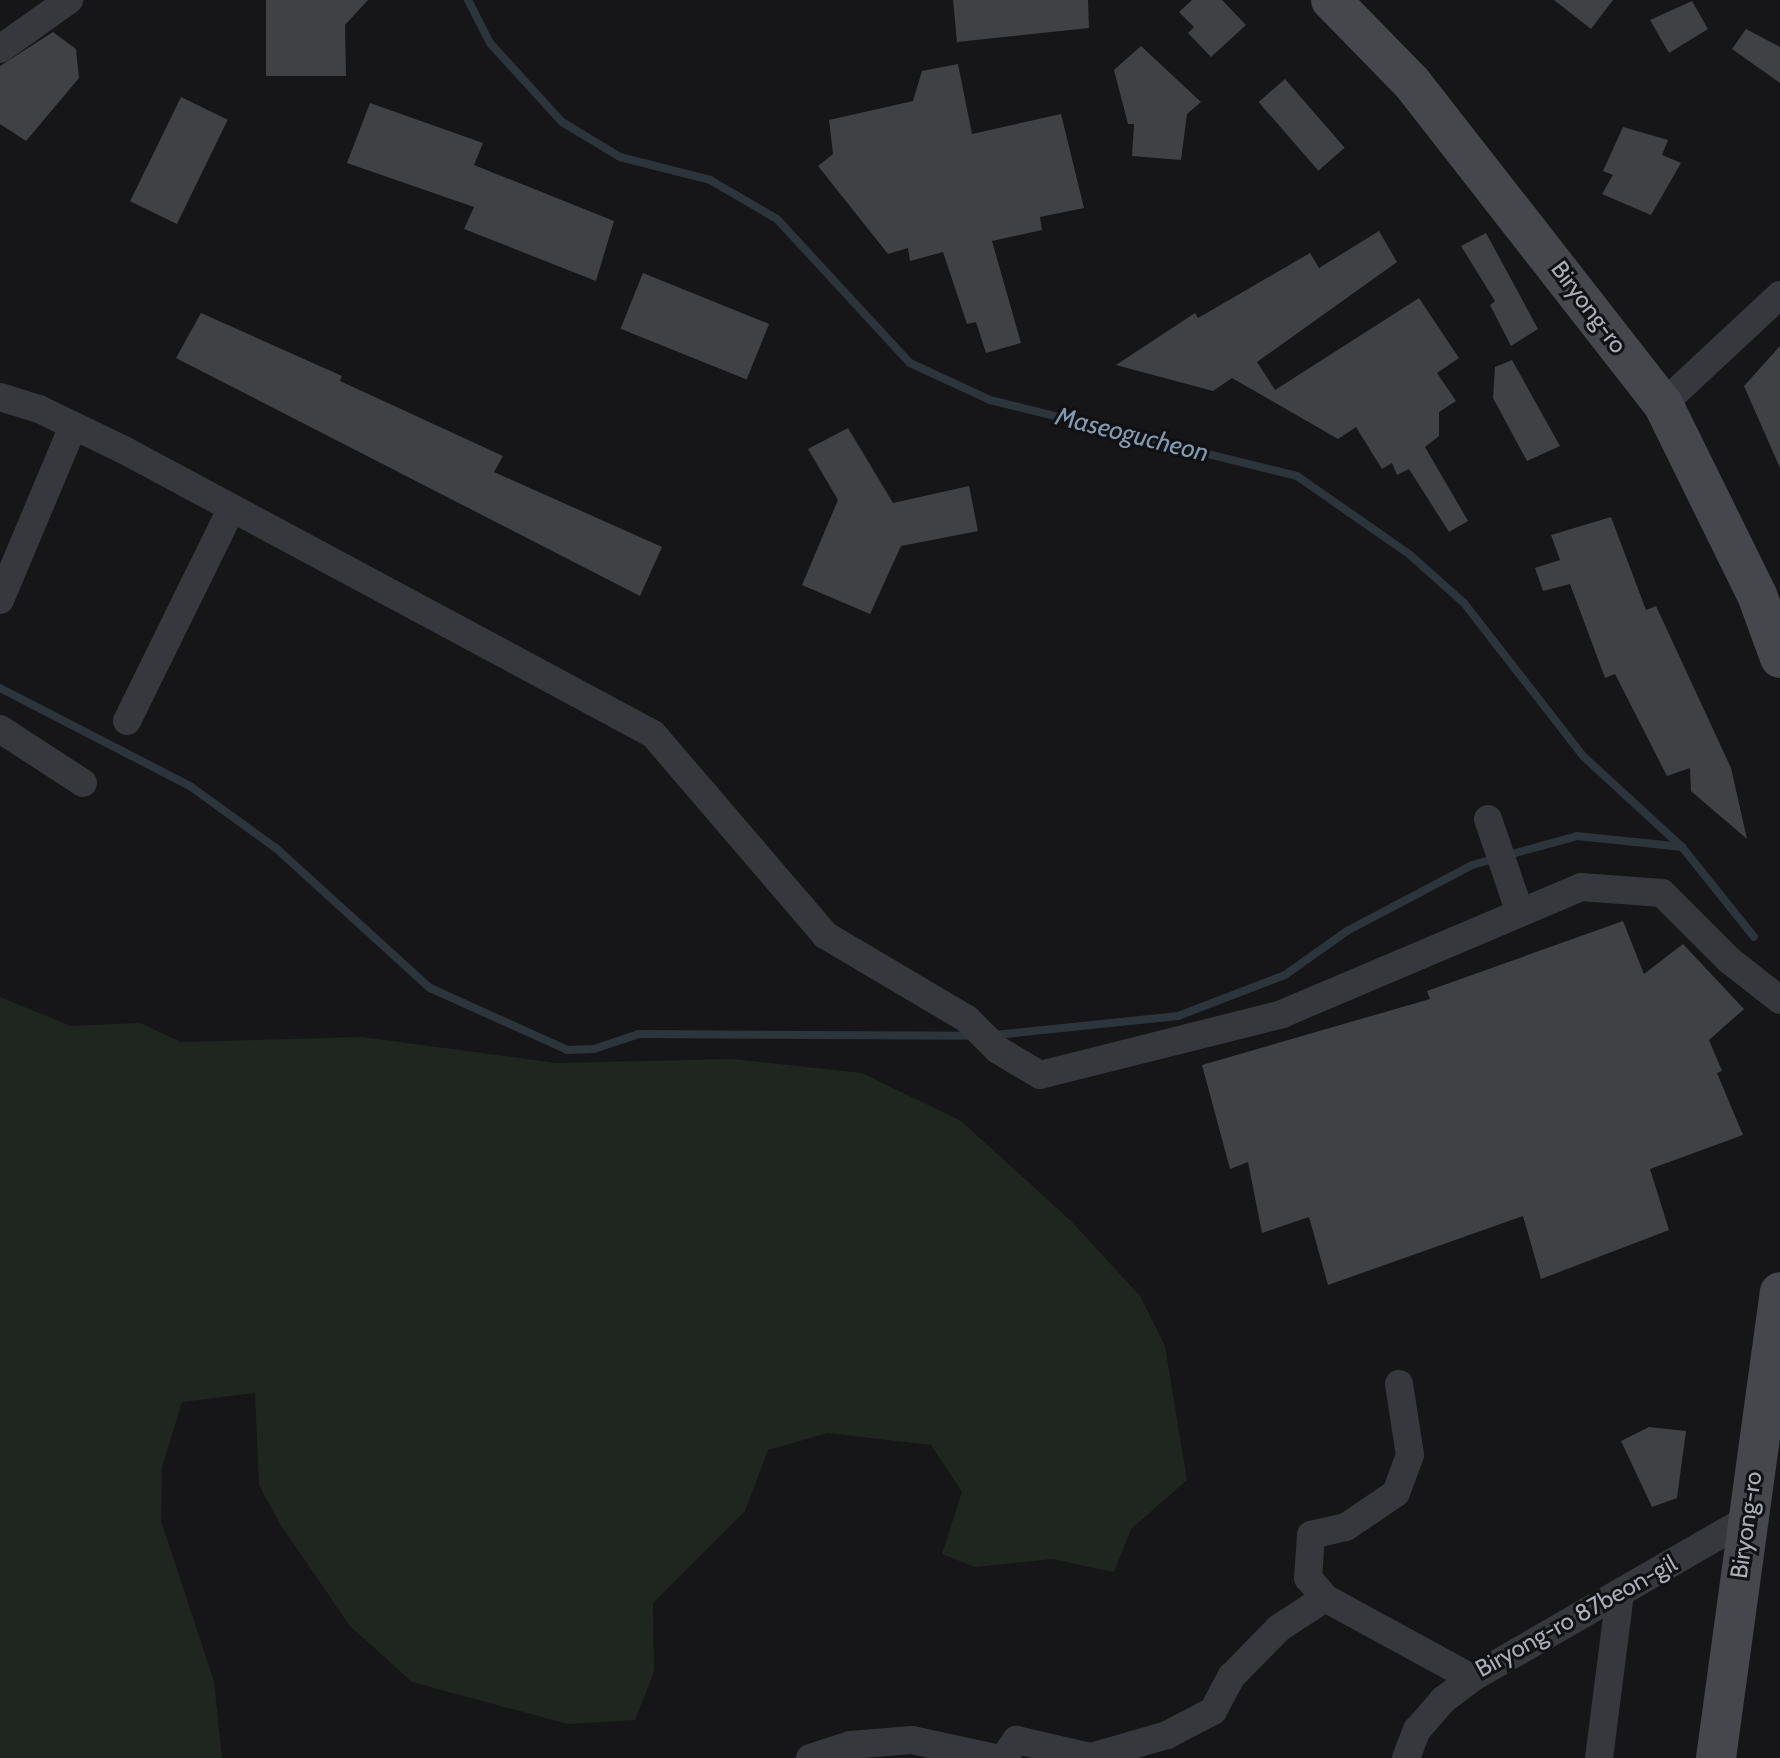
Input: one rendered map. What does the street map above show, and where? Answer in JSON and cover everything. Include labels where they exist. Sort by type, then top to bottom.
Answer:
[{"type":"main road","name":"Biryong-ro","points":[[1331,0],[1412,83],[1663,404],[1769,589],[1780,658]]},
{"type":"main road","name":"Biryong-ro","points":[[1716,1758],[1780,1292]]},
{"type":"street","points":[[0,49],[69,0]]},
{"type":"street","points":[[1663,404],[1780,295]]},
{"type":"street","points":[[0,397],[73,426],[232,508],[653,734],[825,935],[967,1019],[998,1050],[1040,1075],[1282,1014],[1519,910],[1581,887],[1662,893],[1729,960],[1780,1000]]},
{"type":"street","points":[[0,600],[73,426]]},
{"type":"street","points":[[127,721],[232,508]]},
{"type":"street","points":[[0,729],[83,783]]},
{"type":"street","points":[[1492,829],[1519,910]]},
{"type":"street","points":[[1004,1758],[1016,1740],[1091,1757],[1167,1735],[1213,1711],[1232,1676],[1279,1628],[1325,1598],[1308,1578],[1311,1535],[1346,1527],[1396,1493],[1410,1455],[1399,1384]]},
{"type":"street","name":"Biryong-ro 87beon-gil","points":[[1325,1598],[1472,1678],[1747,1519]]},
{"type":"street","points":[[1599,1758],[1620,1595]]},
{"type":"street","points":[[1406,1758],[1417,1730],[1443,1700],[1472,1678]]},
{"type":"street","points":[[810,1758],[850,1745],[912,1740],[995,1758]]},
{"type":"shaded area","points":[[0,997],[71,1026],[140,1023],[181,1042],[362,1037],[557,1063],[733,1059],[862,1073],[961,1121],[1072,1222],[1140,1296],[1165,1346],[1187,1480],[1131,1529],[1114,1572],[1052,1559],[975,1567],[942,1554],[962,1492],[931,1445],[828,1433],[768,1450],[745,1511],[653,1603],[654,1672],[635,1720],[568,1724],[412,1682],[350,1626],[280,1524],[259,1485],[255,1393],[182,1402],[162,1467],[161,1521],[214,1681],[222,1758],[0,1758]]},
{"type":"building","points":[[266,0],[368,0],[345,25],[346,76],[266,76]]},
{"type":"building","points":[[953,0],[1088,0],[1089,28],[957,42]]},
{"type":"building","points":[[1192,0],[1222,0],[1246,25],[1211,57],[1188,33],[1194,27],[1179,12]]},
{"type":"building","points":[[1554,0],[1613,0],[1591,29]]},
{"type":"building","points":[[1692,1],[1708,29],[1669,53],[1650,20]]},
{"type":"building","points":[[1746,29],[1780,47],[1780,83],[1732,49]]},
{"type":"building","points":[[53,32],[76,49],[79,78],[26,141],[0,124],[0,66]]},
{"type":"building","points":[[1141,46],[1201,102],[1187,114],[1181,160],[1132,156],[1134,124],[1128,124],[1114,70]]},
{"type":"building","points":[[958,64],[972,134],[1061,114],[1084,208],[1040,217],[1042,230],[992,241],[1021,343],[986,353],[976,322],[967,324],[943,252],[910,261],[908,248],[888,254],[818,166],[833,154],[829,120],[913,101],[922,71]]},
{"type":"building","points":[[1285,79],[1345,148],[1318,171],[1259,102]]},
{"type":"building","points":[[181,97],[228,120],[177,224],[130,201]]},
{"type":"building","points":[[370,103],[483,143],[474,165],[614,221],[596,281],[464,229],[474,207],[347,163]]},
{"type":"building","points":[[1623,127],[1668,140],[1662,155],[1681,163],[1651,215],[1602,194],[1613,175],[1603,171]]},
{"type":"building","points":[[1379,231],[1397,262],[1257,362],[1275,390],[1419,298],[1459,358],[1437,373],[1456,401],[1439,412],[1439,436],[1425,447],[1468,521],[1449,532],[1409,469],[1397,475],[1392,463],[1382,469],[1356,427],[1338,439],[1232,378],[1213,391],[1116,365],[1195,313],[1198,318],[1310,253],[1319,268]]},
{"type":"building","points":[[1486,233],[1538,329],[1511,346],[1490,305],[1495,301],[1461,246]]},
{"type":"building","points":[[643,273],[769,324],[747,380],[621,329]]},
{"type":"building","points":[[201,313],[342,376],[340,381],[503,456],[494,472],[662,547],[640,596],[176,358]]},
{"type":"building","points":[[1780,346],[1780,468],[1744,386]]},
{"type":"building","points":[[1512,360],[1560,446],[1527,461],[1493,398],[1495,367]]},
{"type":"building","points":[[848,428],[893,503],[969,486],[978,531],[901,546],[870,614],[802,585],[838,500],[808,449]]},
{"type":"building","points":[[1611,517],[1646,610],[1656,606],[1731,768],[1747,839],[1691,791],[1690,768],[1667,776],[1615,674],[1605,678],[1570,584],[1543,591],[1535,568],[1560,560],[1551,535]]},
{"type":"building","points":[[1623,921],[1644,974],[1683,944],[1744,1009],[1709,1040],[1722,1071],[1717,1073],[1743,1135],[1650,1169],[1669,1230],[1541,1279],[1523,1216],[1328,1285],[1309,1217],[1262,1233],[1248,1162],[1230,1169],[1202,1065],[1430,999],[1427,991]]},
{"type":"building","points":[[1649,1427],[1686,1431],[1677,1498],[1652,1507],[1621,1441]]},
{"type":"waterway","name":"Maseogucheon","points":[[468,0],[490,43],[562,122],[620,157],[710,180],[777,219],[910,363],[990,400],[1297,476],[1409,554],[1464,603],[1583,756],[1682,847],[1754,937]]},
{"type":"waterway","points":[[0,688],[190,786],[277,849],[430,988],[567,1050],[594,1049],[639,1034],[973,1036]]},
{"type":"waterway","points":[[995,1035],[1178,1016],[1285,975],[1347,931],[1472,865],[1577,836],[1682,847]]}]
